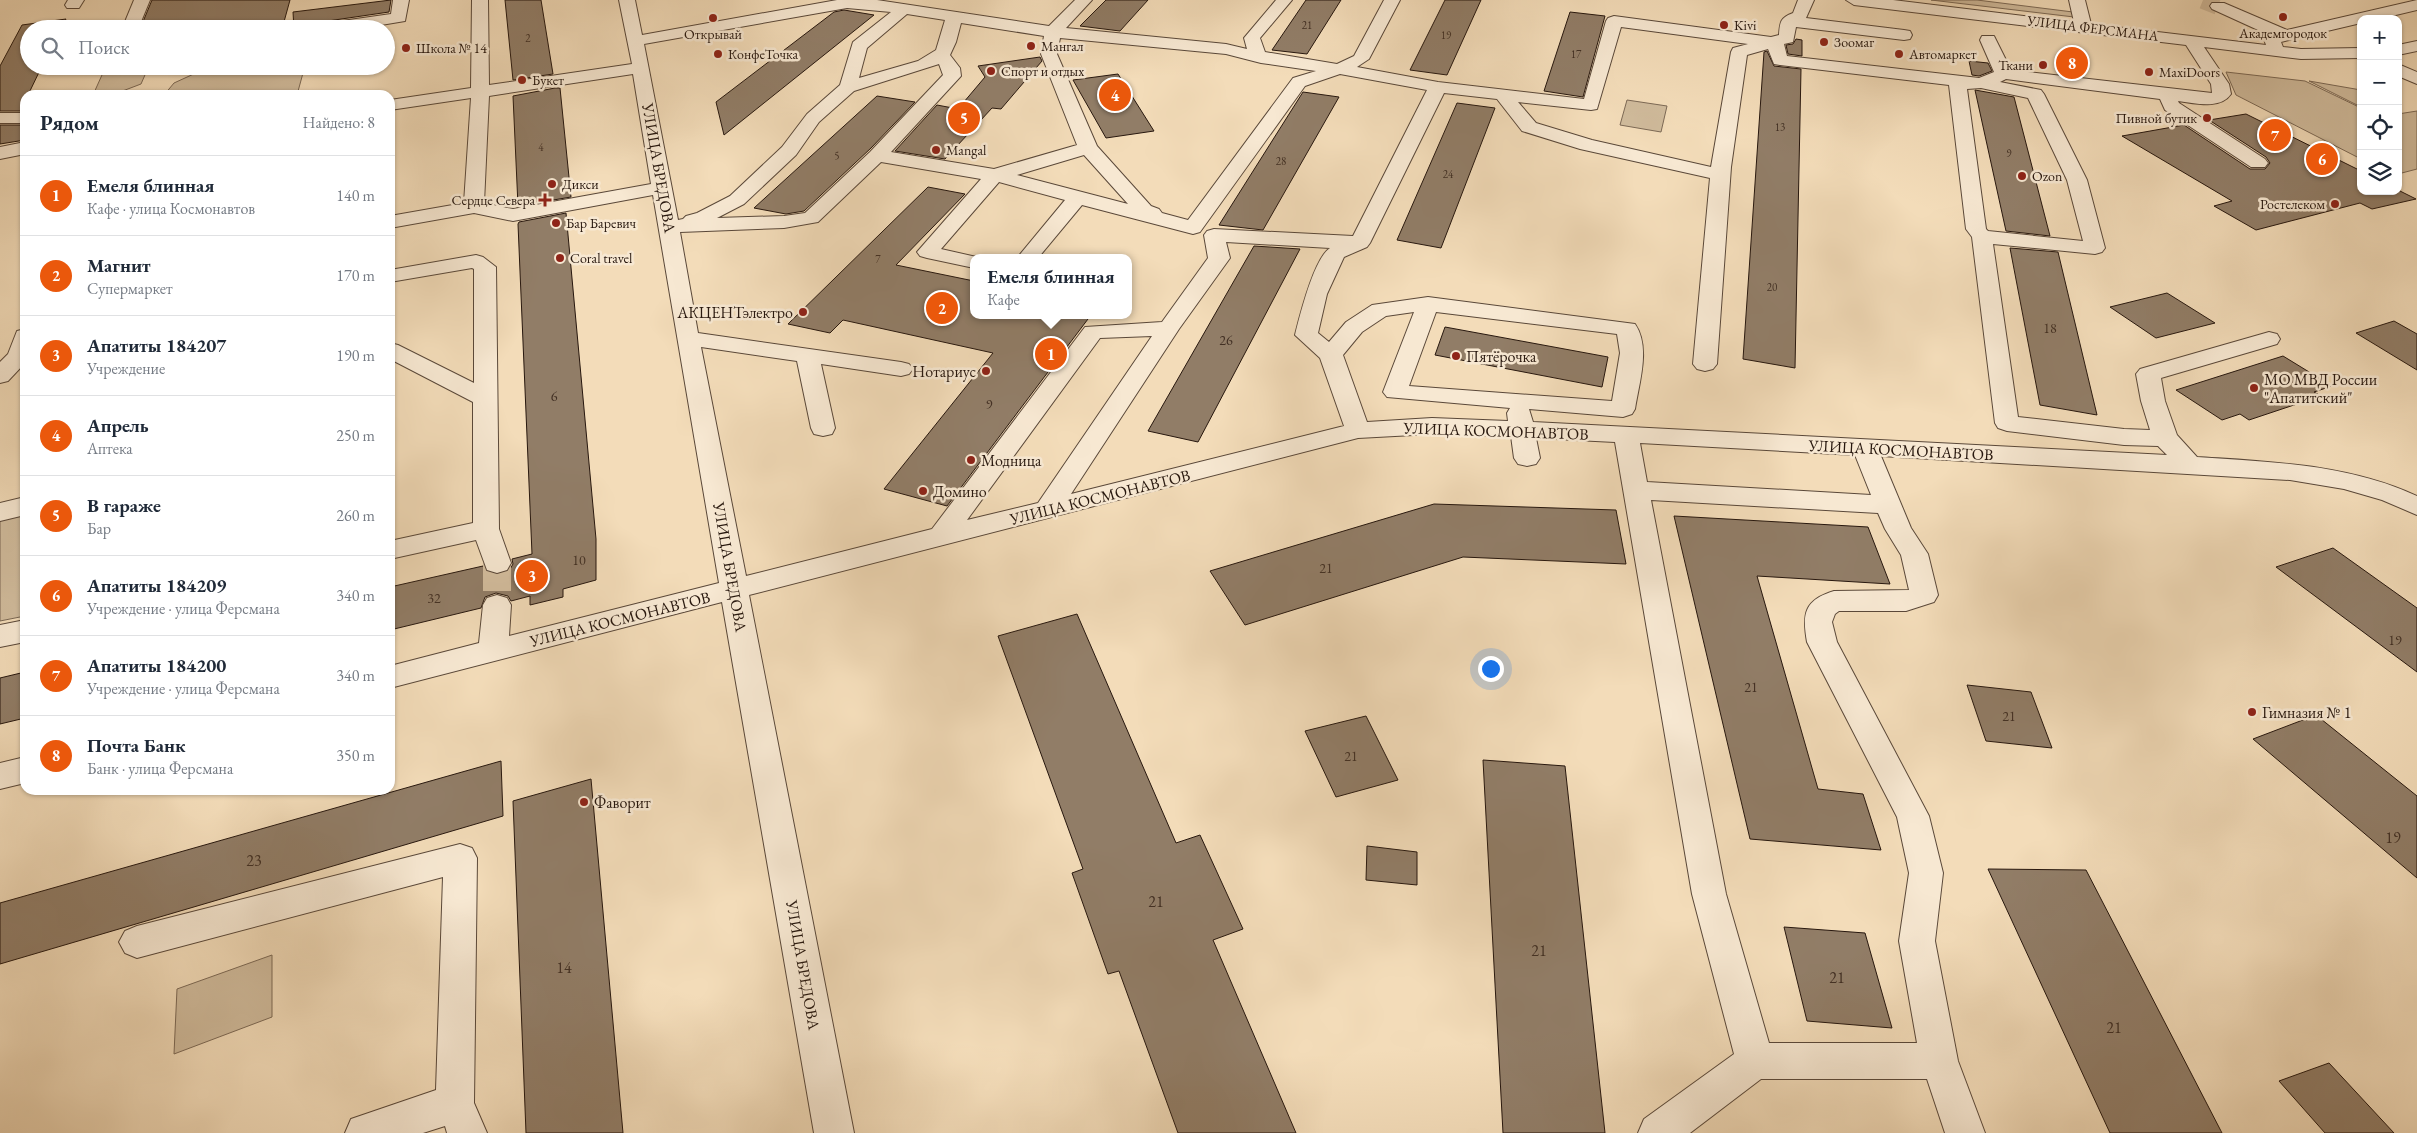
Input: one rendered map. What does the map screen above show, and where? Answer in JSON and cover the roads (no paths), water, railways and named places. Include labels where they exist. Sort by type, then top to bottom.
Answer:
[{"type":"street","points":[[134,20],[142,0]]},
{"type":"street","points":[[384,20],[398,18],[401,0]]},
{"type":"street","points":[[474,207],[480,93],[480,0]]},
{"type":"street","name":"УЛИЦА БРЕДОВА","points":[[627,0],[641,68],[688,338],[834,1133]]},
{"type":"street","points":[[757,0],[764,20]]},
{"type":"street","points":[[1084,0],[1053,32],[1049,54],[1088,148],[1144,210],[1214,235],[1360,244]]},
{"type":"street","points":[[1261,58],[1252,38],[1284,0]]},
{"type":"street","points":[[1193,228],[1299,82],[1339,69],[1361,59],[1392,0]]},
{"type":"street","points":[[1788,21],[1800,16],[1806,0]]},
{"type":"street","name":"УЛИЦА ФЕРСМАНА","points":[[1854,0],[2302,54],[2357,67]]},
{"type":"street","points":[[2077,0],[2084,28]]},
{"type":"street","points":[[636,41],[764,20],[847,3],[876,2],[903,10],[948,10],[1053,32],[1226,49],[1261,58],[1339,69],[1438,87],[1591,105],[1614,22],[1775,42]]},
{"type":"street","points":[[2276,51],[2272,39],[2417,5]]},
{"type":"street","points":[[2218,6],[2286,36]]},
{"type":"street","points":[[848,87],[859,46],[903,10]]},
{"type":"street","points":[[669,226],[704,217],[737,200],[789,151],[813,118],[848,87],[914,68],[941,55],[949,37],[948,10]]},
{"type":"street","points":[[1788,21],[1904,35]]},
{"type":"street","points":[[1705,364],[1720,174],[1739,52],[1787,38],[1788,21]]},
{"type":"street","points":[[1988,40],[2004,74]]},
{"type":"street","points":[[2165,438],[2124,436],[2007,423],[1982,237],[1976,229],[1958,84],[1980,83],[2004,74],[2167,95],[2216,99],[2222,94],[2220,84],[2191,40]]},
{"type":"street","points":[[1775,42],[1780,60],[1980,83],[2035,94],[2077,180],[2095,248],[1982,237]]},
{"type":"street","points":[[2402,49],[2417,46]]},
{"type":"street","name":"УЛИЦА ФЕРСМАНА","points":[[2302,54],[2357,53]]},
{"type":"street","points":[[669,226],[784,222],[811,218],[877,156],[952,76],[951,68],[941,55]]},
{"type":"street","points":[[395,104],[641,68]]},
{"type":"street","points":[[2402,71],[2417,80]]},
{"type":"street","points":[[2402,78],[2417,80]]},
{"type":"street","points":[[1358,430],[1331,355],[1306,335],[1316,294],[1335,253],[1360,244],[1438,87]]},
{"type":"street","points":[[1502,94],[1529,126],[1587,145],[1720,174]]},
{"type":"street","points":[[2167,95],[2171,106],[2258,163]]},
{"type":"street","points":[[0,118],[20,118]]},
{"type":"street","points":[[970,261],[927,252],[995,175],[1088,148]]},
{"type":"street","points":[[0,153],[20,149]]},
{"type":"street","points":[[877,156],[995,175],[1193,228]]},
{"type":"street","points":[[395,221],[474,207],[513,215],[662,188]]},
{"type":"street","points":[[1030,254],[1078,196]]},
{"type":"street","points":[[1047,510],[1219,258],[1214,235]]},
{"type":"street","points":[[395,275],[476,261],[485,267],[486,529],[497,562]]},
{"type":"street","points":[[1331,355],[1354,327],[1380,310],[1428,304],[1627,329],[1632,353],[1623,409],[1395,392],[1428,304]]},
{"type":"street","points":[[940,538],[1093,332],[1170,328]]},
{"type":"street","points":[[688,338],[901,369]]},
{"type":"street","points":[[2190,465],[2165,438],[2153,400],[2148,374],[2270,339]]},
{"type":"street","points":[[0,376],[20,353]]},
{"type":"street","points":[[395,353],[486,399]]},
{"type":"street","points":[[808,356],[823,428]]},
{"type":"street","points":[[1517,402],[1527,458]]},
{"type":"street","name":"УЛИЦА КОСМОНАВТОВ","points":[[395,676],[1358,430],[1432,426],[1521,430],[2190,465],[2290,472],[2345,481],[2391,494],[2417,506]]},
{"type":"street","points":[[1626,435],[1709,894],[1756,1061]]},
{"type":"street","points":[[1865,449],[1898,529],[1914,554],[1924,594],[1906,601],[1834,601],[1822,608],[1818,622],[1822,642],[1914,816],[1926,873],[1916,941],[1938,1061],[1965,1133]]},
{"type":"street","points":[[1636,490],[1888,505]]},
{"type":"street","points":[[0,512],[20,507]]},
{"type":"street","points":[[395,549],[486,529]]},
{"type":"street","points":[[493,651],[496,605]]},
{"type":"street","points":[[0,636],[20,632]]},
{"type":"street","points":[[0,776],[20,771]]},
{"type":"street","points":[[137,942],[460,858],[461,1118],[365,1133]]},
{"type":"street","points":[[1658,1133],[1756,1061],[1938,1061]]},
{"type":"tunnel","points":[[2203,0],[2218,6]]},
{"type":"tunnel","points":[[497,563],[497,605]]},
{"type":"place","name":"Академгородок","points":[[2283,17]]},
{"type":"place","name":"Открывай","points":[[713,18]]},
{"type":"place","name":"Kivi","points":[[1724,25]]},
{"type":"place","name":"Зоомаг","points":[[1824,42]]},
{"type":"place","name":"Мангал","points":[[1031,46]]},
{"type":"place","name":"Школа № 14","points":[[406,48]]},
{"type":"place","name":"КонфеТочка","points":[[718,54]]},
{"type":"place","name":"Автомаркет","points":[[1899,54]]},
{"type":"place","name":"Почта Банк","points":[[2072,63]]},
{"type":"place","name":"Ткани","points":[[2043,65]]},
{"type":"place","name":"Спорт и отдых","points":[[991,71]]},
{"type":"place","name":"MaxiDoors","points":[[2149,72]]},
{"type":"place","name":"Букет","points":[[522,80]]},
{"type":"place","name":"Апрель","points":[[1115,95]]},
{"type":"place","name":"В гараже","points":[[964,118]]},
{"type":"place","name":"Пивной бутик","points":[[2207,118]]},
{"type":"place","name":"Апатиты 184200","points":[[2275,135]]},
{"type":"place","name":"Mangal","points":[[936,150]]},
{"type":"place","name":"Апатиты 184209","points":[[2322,159]]},
{"type":"place","name":"Ozon","points":[[2022,176]]},
{"type":"place","name":"Дикси","points":[[552,184]]},
{"type":"place","name":"Сердце Севера","points":[[545,200]]},
{"type":"place","name":"Ростелеком","points":[[2335,204]]},
{"type":"place","name":"Бар Баревич","points":[[556,223]]},
{"type":"place","name":"Coral travel","points":[[560,258]]},
{"type":"place","name":"Магнит","points":[[942,308]]},
{"type":"place","name":"АКЦЕНТэлектро","points":[[803,312]]},
{"type":"place","name":"Емеля блинная","points":[[1051,354]]},
{"type":"place","name":"Пятёрочка","points":[[1456,356]]},
{"type":"place","name":"Нотариус","points":[[986,371]]},
{"type":"place","name":"МО МВД России \"Апатитский\"","points":[[2254,388]]},
{"type":"place","name":"Модница","points":[[971,460]]},
{"type":"place","name":"Домино","points":[[923,491]]},
{"type":"place","name":"Апатиты 184207","points":[[532,576]]},
{"type":"place","name":"Гимназия № 1","points":[[2252,712]]},
{"type":"place","name":"Фаворит","points":[[584,802]]}]
